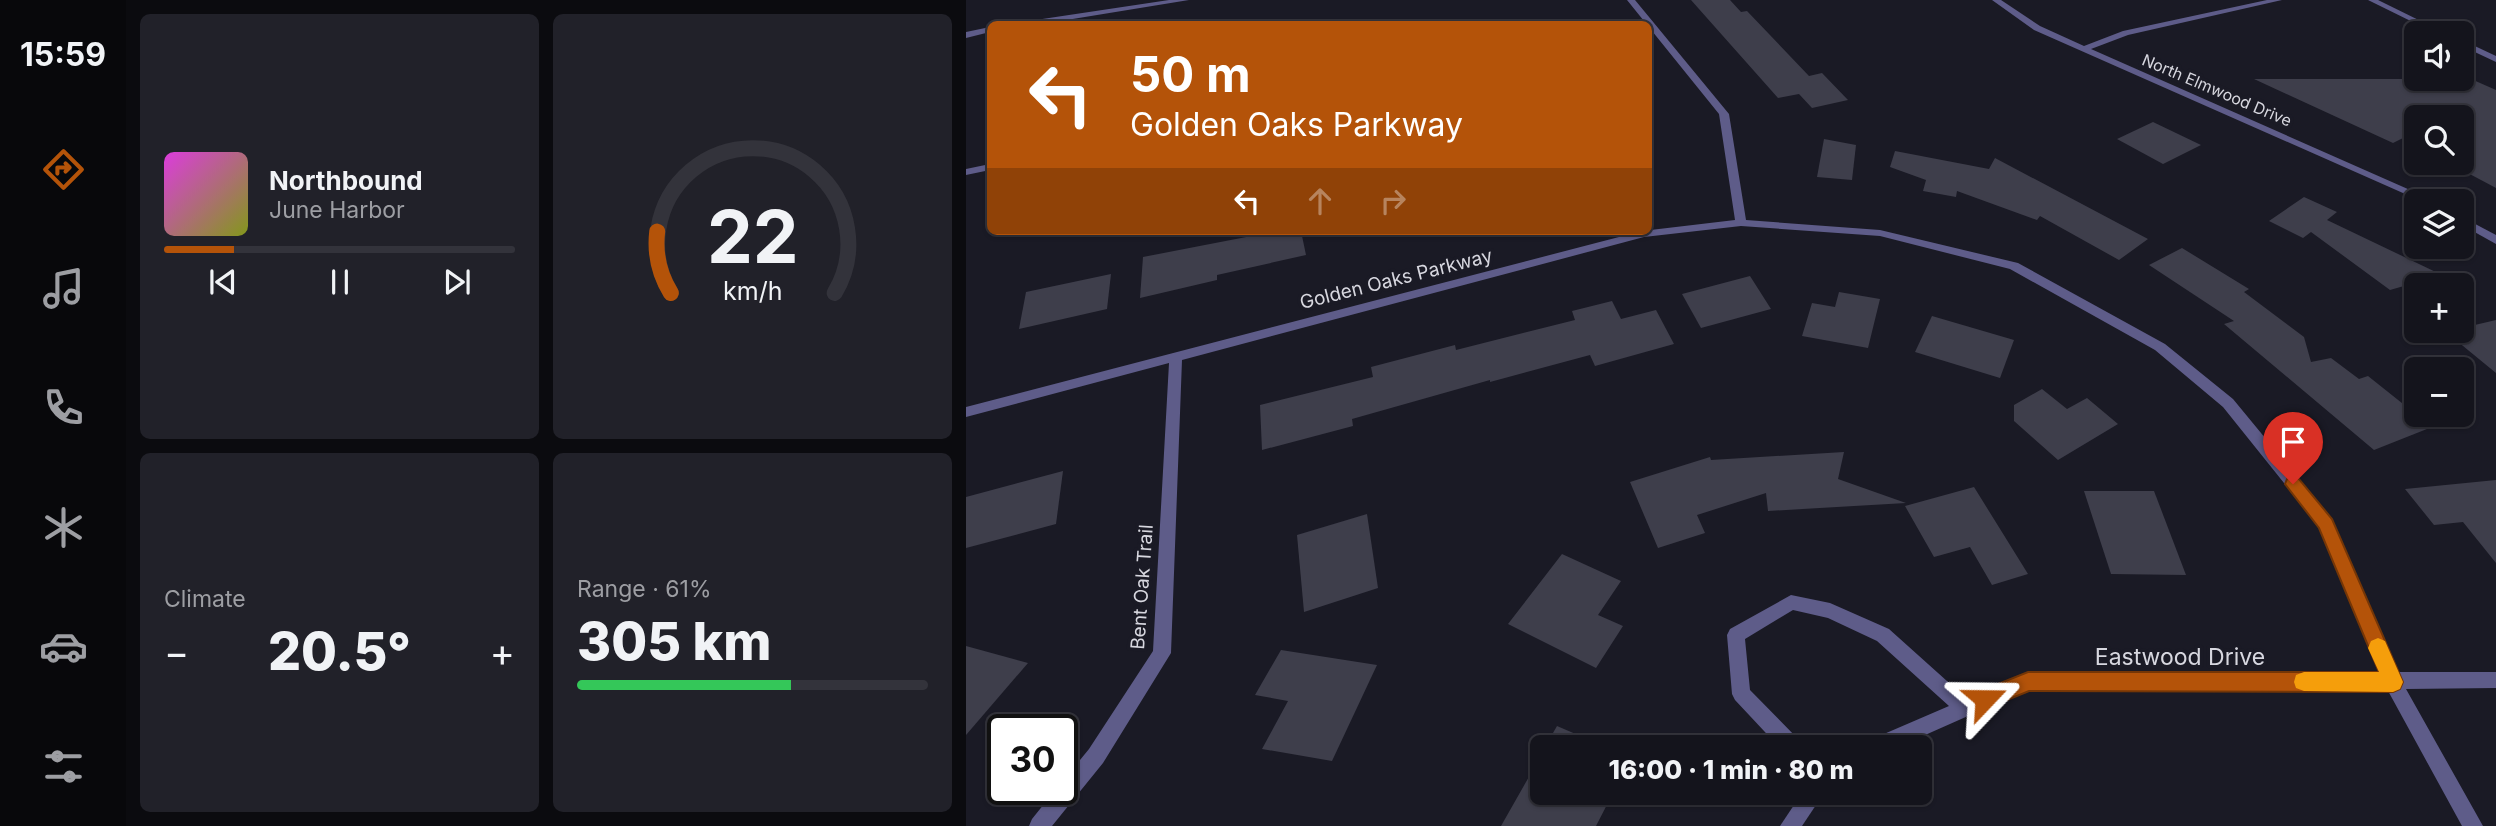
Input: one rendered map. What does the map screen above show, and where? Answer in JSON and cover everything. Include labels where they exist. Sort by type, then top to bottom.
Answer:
[{"type":"street","points":[[1048,21],[1185,0]]},
{"type":"street","points":[[1631,0],[1647,21]]},
{"type":"street","name":"North Elmwood Drive","points":[[1996,0],[2037,28],[2084,50],[2404,190]]},
{"type":"street","points":[[2084,50],[2100,41],[2126,33],[2278,0]]},
{"type":"street","points":[[2372,0],[2416,21]]},
{"type":"street","points":[[1652,28],[1724,114],[1741,223]]},
{"type":"street","points":[[966,35],[987,31]]},
{"type":"street","points":[[1652,40],[1660,39]]},
{"type":"street","points":[[2474,49],[2496,59]]},
{"type":"street","points":[[966,172],[987,168]]},
{"type":"street","name":"Golden Oaks Parkway","points":[[1652,233],[1741,223],[1880,233],[2014,266],[2160,347],[2228,403],[2326,524],[2393,682],[2473,826]]},
{"type":"street","points":[[2474,227],[2496,240]]},
{"type":"street","name":"Golden Oaks Parkway","points":[[966,412],[1640,235]]},
{"type":"street","name":"Bent Oak Trail","points":[[1039,826],[1096,756],[1162,653],[1176,355]]},
{"type":"street","points":[[1780,735],[1741,694],[1736,635],[1790,602],[1830,611],[1883,635],[1964,708]]},
{"type":"street","name":"Eastwood Drive","points":[[1904,735],[2028,681],[2496,680]]},
{"type":"street","points":[[1790,826],[1805,805]]},
{"type":"building","points":[[1691,0],[1730,0],[1741,12],[1747,11],[1809,76],[1822,73],[1848,100],[1812,108],[1799,94],[1778,98]]},
{"type":"building","points":[[2254,79],[2404,79],[2404,91],[2474,91],[2474,80],[2496,90],[2496,188],[2472,175],[2474,175],[2474,105],[2404,105],[2404,138],[2393,143]]},
{"type":"building","points":[[2153,122],[2201,145],[2163,164],[2117,139]]},
{"type":"building","points":[[1824,139],[1856,145],[1852,180],[1817,177]]},
{"type":"building","points":[[1895,151],[1989,169],[1995,158],[2148,239],[2119,260],[2040,216],[2037,220],[1957,191],[1956,197],[1923,191],[1926,180],[1890,167]]},
{"type":"building","points":[[2304,197],[2337,212],[2327,220],[2438,273],[2404,273],[2404,286],[2390,290],[2311,232],[2303,238],[2269,221]]},
{"type":"building","points":[[1256,235],[1302,235],[1306,255],[1217,275],[1217,280],[1140,298],[1143,257]]},
{"type":"building","points":[[2182,248],[2249,289],[2244,292],[2304,337],[2311,362],[2331,358],[2359,379],[2368,376],[2404,405],[2404,427],[2432,427],[2374,450],[2224,324],[2234,321],[2149,265]]},
{"type":"building","points":[[1111,274],[1107,309],[1019,329],[1026,292]]},
{"type":"building","points":[[1750,276],[1771,309],[1701,328],[1682,294]]},
{"type":"building","points":[[1839,292],[1880,299],[1868,348],[1802,336],[1812,303],[1835,307]]},
{"type":"building","points":[[1612,301],[1621,319],[1656,310],[1674,344],[1595,366],[1590,355],[1490,380],[1352,419],[1353,426],[1262,450],[1260,405],[1373,377],[1371,367],[1455,345],[1456,350],[1575,320],[1572,311]]},
{"type":"building","points":[[1932,316],[2014,340],[2000,378],[1915,352]]},
{"type":"building","points":[[2496,320],[2496,373],[2459,343],[2474,343],[2474,325]]},
{"type":"building","points":[[2042,389],[2067,409],[2087,398],[2118,424],[2058,460],[2014,421],[2014,405]]},
{"type":"building","points":[[1844,452],[1838,479],[1906,503],[1768,511],[1766,493],[1697,515],[1705,533],[1658,548],[1630,482],[1710,457],[1711,460]]},
{"type":"building","points":[[1063,471],[1056,524],[966,548],[966,497]]},
{"type":"building","points":[[2496,480],[2496,563],[2463,522],[2434,525],[2405,489]]},
{"type":"building","points":[[1974,487],[2028,574],[1992,585],[1970,547],[1934,557],[1905,506]]},
{"type":"building","points":[[2084,491],[2154,491],[2186,575],[2111,574]]},
{"type":"building","points":[[1367,514],[1378,588],[1304,612],[1297,535]]},
{"type":"building","points":[[1562,554],[1621,581],[1598,615],[1623,626],[1596,668],[1508,624]]},
{"type":"building","points":[[966,646],[1028,663],[966,735]]},
{"type":"building","points":[[1281,650],[1377,665],[1332,761],[1262,749],[1288,701],[1255,695]]},
{"type":"building","points":[[1557,726],[1578,735],[1552,735]]},
{"type":"building","points":[[1530,775],[1530,805],[1607,805],[1596,826],[1501,826]]},
{"type":"slow traffic","points":[[2304,682],[2393,682],[2378,648]]},
{"type":"route","points":[[1985,699],[2028,681],[2393,682],[2326,524],[2293,484]]}]
